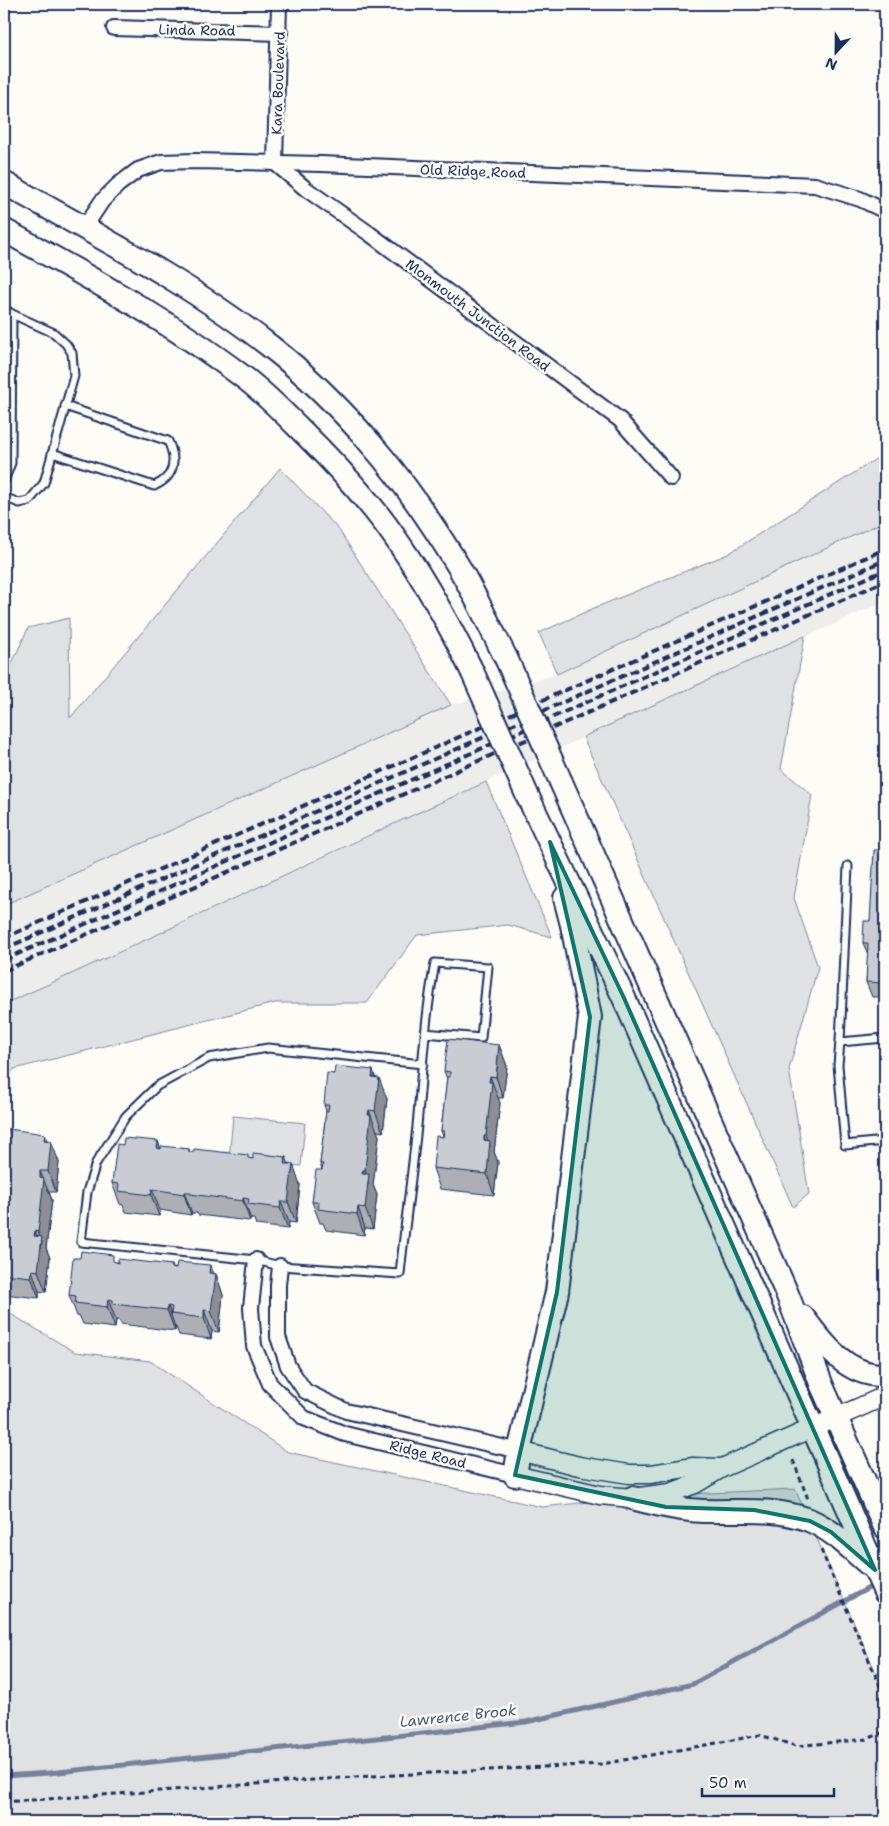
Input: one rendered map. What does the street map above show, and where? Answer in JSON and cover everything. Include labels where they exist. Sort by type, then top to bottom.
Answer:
[{"type":"main road","points":[[4,183],[154,267],[215,306],[271,347],[320,391],[372,445],[413,499],[458,565],[506,658],[788,1296],[822,1386],[885,1527]]},
{"type":"main road","points":[[4,230],[109,289],[193,342],[243,377],[287,416],[337,466],[386,524],[427,586],[451,628],[472,671],[528,797],[628,1007],[885,1592]]},
{"type":"main road","points":[[515,1475],[557,1292],[590,1017],[572,924],[550,842]]},
{"type":"main road","points":[[788,1296],[812,1329],[835,1355],[855,1369],[885,1375]]},
{"type":"main road","points":[[632,1498],[666,1507],[703,1511],[754,1510],[802,1518],[831,1532],[875,1570]]},
{"type":"street","name":"Kara Boulevard","points":[[275,163],[280,32],[279,4]]},
{"type":"street","name":"Linda Road","points":[[114,28],[280,32]]},
{"type":"street","name":"Old Ridge Road","points":[[84,228],[102,201],[118,185],[138,170],[161,162],[194,161],[815,185],[860,199],[885,210]]},
{"type":"street","name":"Monmouth Junction Road","points":[[275,163],[306,189],[370,234],[620,420],[671,478]]},
{"type":"street","name":"Ridge Road","points":[[256,1260],[252,1308],[254,1346],[270,1384],[304,1418],[345,1434],[600,1495],[632,1498],[670,1494],[695,1484],[722,1468],[885,1396]]},
{"type":"street","name":"Ridge Road","points":[[280,1266],[278,1337],[288,1366],[304,1391],[346,1410],[579,1466],[630,1474],[650,1474],[692,1467],[722,1468]]},
{"type":"lane","points":[[4,309],[54,333],[66,344],[72,353],[74,376],[44,483],[29,500],[18,503],[4,497]]},
{"type":"lane","points":[[4,481],[7,459],[12,314]]},
{"type":"lane","points":[[52,453],[154,486],[167,477],[174,460],[173,451],[168,440],[65,406]]},
{"type":"lane","points":[[848,866],[838,1065],[845,1144],[885,1141]]},
{"type":"lane","points":[[422,1064],[268,1048],[209,1058],[157,1086],[126,1116],[96,1163],[87,1192],[81,1242],[256,1260],[280,1266],[400,1274],[417,1127],[422,1064],[425,1033],[428,1003],[435,964],[488,967],[481,1038],[425,1033]]},
{"type":"lane","points":[[840,1042],[885,1038]]},
{"type":"path","points":[[793,1460],[809,1500],[808,1506]]},
{"type":"path","points":[[818,1542],[885,1697]]},
{"type":"path","points":[[4,1802],[355,1777],[602,1764],[760,1735],[796,1746],[867,1739],[885,1732]]},
{"type":"highlighted area","points":[[550,842],[624,998],[875,1570],[831,1532],[810,1521],[754,1510],[666,1507],[515,1475],[557,1292],[590,1017]]},
{"type":"shaded area","points":[[885,453],[885,521],[557,674],[539,633],[594,608],[728,554]]},
{"type":"shaded area","points":[[280,468],[339,530],[451,705],[4,905],[4,681],[28,628],[69,618],[70,718]]},
{"type":"shaded area","points":[[885,521],[885,601],[324,855],[113,956],[4,1004],[4,905],[451,705],[557,674]]},
{"type":"shaded area","points":[[805,636],[781,769],[812,795],[794,898],[818,967],[789,1069],[809,1194],[793,1207],[583,737]]},
{"type":"shaded area","points":[[486,782],[552,937],[508,925],[417,935],[367,1003],[275,1003],[14,1069],[4,1083],[4,1004]]},
{"type":"shaded area","points":[[233,1116],[305,1123],[301,1166],[229,1159]]},
{"type":"shaded area","points":[[4,1310],[75,1352],[150,1361],[288,1452],[542,1507],[646,1496],[795,1489],[885,1693],[885,1822],[4,1822]]},
{"type":"building","points":[[874,850],[885,850],[885,983],[866,982],[868,943],[863,943],[864,921],[870,921]]},
{"type":"building","points":[[448,1039],[499,1045],[496,1077],[490,1076],[489,1082],[492,1082],[486,1136],[484,1136],[484,1140],[490,1141],[487,1174],[433,1168],[436,1136],[443,1137],[444,1131],[441,1131],[447,1077],[450,1077],[450,1072],[444,1071]]},
{"type":"building","points":[[335,1066],[373,1070],[372,1077],[379,1078],[375,1111],[369,1110],[368,1115],[371,1115],[365,1170],[363,1170],[362,1174],[369,1174],[365,1208],[358,1207],[357,1214],[318,1209],[319,1202],[312,1202],[316,1170],[322,1170],[323,1164],[320,1164],[326,1111],[328,1111],[329,1105],[324,1105],[327,1073],[334,1074]]},
{"type":"building","points":[[8,1129],[45,1134],[44,1140],[51,1141],[48,1171],[40,1171],[40,1178],[44,1179],[38,1232],[35,1231],[34,1236],[42,1237],[38,1271],[32,1270],[31,1277],[4,1274],[4,1136],[7,1136]]},
{"type":"building","points":[[124,1138],[158,1141],[157,1148],[161,1149],[161,1146],[189,1149],[189,1152],[194,1152],[194,1149],[248,1155],[248,1158],[253,1159],[253,1153],[286,1157],[285,1164],[293,1164],[288,1202],[281,1202],[280,1208],[248,1204],[249,1199],[243,1198],[243,1201],[190,1194],[190,1192],[184,1192],[184,1194],[152,1189],[151,1195],[118,1191],[119,1184],[112,1183],[117,1144],[123,1145]]},
{"type":"building","points":[[81,1251],[113,1255],[113,1261],[118,1263],[118,1259],[172,1265],[171,1268],[176,1269],[177,1262],[210,1265],[209,1273],[216,1274],[211,1311],[204,1310],[204,1318],[171,1314],[172,1307],[168,1306],[167,1310],[113,1304],[113,1300],[108,1299],[107,1307],[75,1303],[76,1296],[69,1295],[73,1258],[80,1258]]},
{"type":"waterway","name":"Lawrence Brook","points":[[4,1776],[49,1773],[526,1722],[693,1684],[876,1584]]},
{"type":"railway","points":[[4,938],[885,549]]},
{"type":"railway","points":[[4,949],[885,560]]},
{"type":"railway","points":[[4,960],[885,570]]},
{"type":"railway","points":[[4,971],[885,581]]}]
